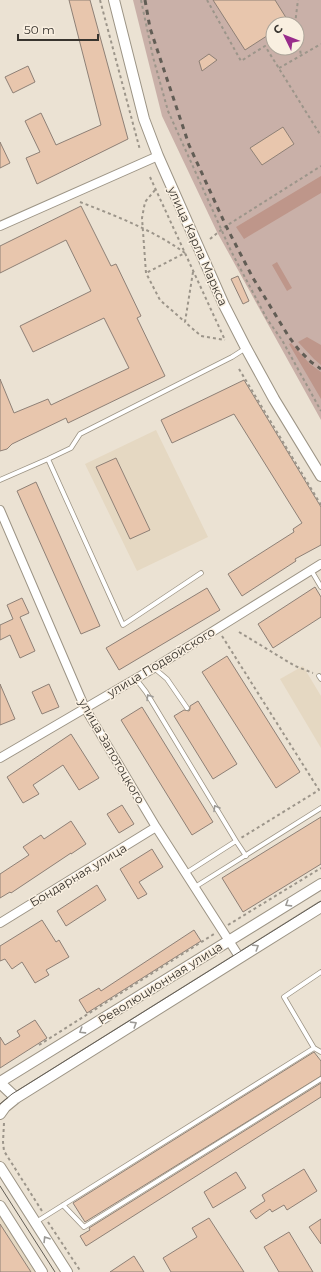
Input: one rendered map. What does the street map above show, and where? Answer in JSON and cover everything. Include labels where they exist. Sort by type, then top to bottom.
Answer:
[{"type":"street","name":"улица Карла Маркса","points":[[114,0],[144,119],[158,156],[224,305],[274,399],[321,476]]},
{"type":"street","points":[[0,226],[158,156]]},
{"type":"street","name":"улица Запотоцкого","points":[[0,510],[85,708],[156,827],[240,958]]},
{"type":"street","name":"улица Подвойского","points":[[0,758],[136,679],[321,564]]},
{"type":"street","name":"Бондарная улица","points":[[0,923],[156,827]]},
{"type":"street","name":"Революционная улица","points":[[16,1098],[0,1083],[321,884]]},
{"type":"street","name":"Революционная улица","points":[[3,1117],[5,1107],[16,1098],[321,906]]},
{"type":"street","points":[[0,1167],[67,1272]]},
{"type":"street","points":[[0,1206],[42,1272]]},
{"type":"lane","points":[[0,480],[71,448],[80,434],[232,357],[246,348]]},
{"type":"lane","points":[[48,459],[123,625],[201,573]]},
{"type":"lane","points":[[311,570],[321,587]]},
{"type":"lane","points":[[154,668],[167,679],[187,708]]},
{"type":"lane","points":[[136,679],[150,699],[246,856]]},
{"type":"lane","points":[[195,887],[321,808]]},
{"type":"lane","points":[[186,873],[236,841]]},
{"type":"lane","points":[[321,972],[284,997],[314,1048],[321,1052]]},
{"type":"lane","points":[[35,1223],[314,1048]]},
{"type":"lane","points":[[63,1205],[84,1227],[321,1079]]},
{"type":"path","points":[[100,0],[140,150]]},
{"type":"path","points":[[141,0],[153,57],[168,112],[231,251],[267,318],[282,340],[321,411]]},
{"type":"path","points":[[207,0],[241,61],[265,46],[321,136]]},
{"type":"path","points":[[296,16],[298,0]]},
{"type":"path","points":[[305,53],[321,44]]},
{"type":"path","points":[[279,68],[299,56]]},
{"type":"path","points":[[210,239],[221,230],[321,166]]},
{"type":"path","points":[[150,177],[156,190],[184,253],[225,340],[201,336],[160,300],[146,273],[142,218],[145,202],[156,190]]},
{"type":"path","points":[[80,202],[119,217],[142,228],[168,241],[184,253]]},
{"type":"path","points":[[146,273],[184,253]]},
{"type":"path","points":[[185,322],[193,270]]},
{"type":"path","points":[[239,369],[321,505]]},
{"type":"path","points":[[217,629],[319,790],[236,841]]},
{"type":"path","points":[[239,632],[295,666],[320,677]]},
{"type":"path","points":[[38,1045],[321,868]]},
{"type":"path","points":[[304,874],[306,878]]},
{"type":"path","points":[[3,1117],[4,1151],[81,1272]]},
{"type":"shaded area","points":[[133,0],[321,0],[321,420],[217,232],[162,116]]},
{"type":"shaded area","points":[[321,176],[321,193],[244,239],[236,227]]},
{"type":"shaded area","points":[[277,262],[292,288],[287,291],[272,265]]},
{"type":"shaded area","points":[[307,337],[321,345],[321,365],[298,342]]},
{"type":"shaded area","points":[[291,343],[310,364],[321,372],[321,399],[289,344]]},
{"type":"shaded area","points":[[156,430],[208,537],[137,571],[85,464]]},
{"type":"shaded area","points":[[303,666],[321,696],[321,748],[280,679]]},
{"type":"shaded area","points":[[0,1215],[36,1272],[0,1272]]},
{"type":"building","points":[[69,0],[90,0],[128,139],[37,184],[26,158],[40,152],[25,121],[41,113],[56,145],[101,125]]},
{"type":"building","points":[[213,0],[275,0],[285,16],[265,16],[265,37],[245,50]]},
{"type":"building","points":[[209,54],[217,60],[202,71],[199,61]]},
{"type":"building","points":[[28,66],[35,82],[13,93],[5,77]]},
{"type":"building","points":[[283,127],[294,144],[262,165],[250,148]]},
{"type":"building","points":[[0,142],[10,163],[0,168]]},
{"type":"building","points":[[81,206],[111,266],[116,264],[141,316],[137,318],[165,376],[68,423],[66,418],[12,444],[7,449],[0,451],[0,379],[14,413],[48,399],[51,405],[129,368],[104,318],[33,352],[20,326],[91,291],[66,240],[0,273],[0,246]]},
{"type":"building","points":[[238,276],[249,301],[243,304],[231,279]]},
{"type":"building","points":[[244,380],[321,507],[321,545],[295,559],[296,561],[242,596],[228,574],[294,532],[293,529],[302,523],[234,414],[172,443],[161,420]]},
{"type":"building","points":[[116,458],[150,530],[130,539],[96,467]]},
{"type":"building","points":[[36,482],[100,626],[81,634],[17,491]]},
{"type":"building","points":[[315,587],[321,597],[321,617],[273,648],[258,624]]},
{"type":"building","points":[[207,588],[220,610],[119,670],[106,648]]},
{"type":"building","points":[[22,598],[29,613],[20,617],[35,651],[20,658],[10,635],[0,640],[0,625],[13,619],[7,605]]},
{"type":"building","points":[[227,656],[300,772],[276,788],[202,672]]},
{"type":"building","points":[[0,684],[15,719],[0,725]]},
{"type":"building","points":[[49,684],[59,707],[42,714],[32,692]]},
{"type":"building","points":[[198,701],[237,764],[213,779],[174,716],[184,710],[189,711],[190,706]]},
{"type":"building","points":[[142,707],[213,822],[192,835],[121,720]]},
{"type":"building","points":[[71,734],[99,778],[79,790],[63,765],[33,785],[39,794],[23,803],[7,777]]},
{"type":"building","points":[[122,805],[134,824],[119,833],[107,814]]},
{"type":"building","points":[[321,817],[321,864],[243,912],[222,878]]},
{"type":"building","points":[[71,821],[86,844],[11,893],[10,892],[0,898],[0,874],[29,855],[23,847],[41,835],[44,839]]},
{"type":"building","points":[[152,849],[163,867],[139,882],[147,894],[138,899],[120,869]]},
{"type":"building","points":[[97,885],[106,900],[66,926],[57,911]]},
{"type":"building","points":[[42,920],[56,942],[59,940],[69,957],[46,970],[49,975],[35,983],[22,962],[12,969],[5,959],[0,961],[0,946]]},
{"type":"building","points":[[194,930],[201,941],[87,1013],[79,1000],[99,988],[101,991]]},
{"type":"building","points":[[35,1020],[47,1038],[0,1068],[0,1037],[5,1045],[20,1036],[17,1031]]},
{"type":"building","points":[[314,1052],[321,1061],[321,1076],[85,1222],[73,1203]]},
{"type":"building","points":[[321,1083],[321,1097],[86,1246],[80,1236],[90,1230],[89,1228]]},
{"type":"building","points":[[304,1169],[317,1191],[287,1210],[284,1205],[272,1212],[270,1209],[256,1219],[250,1211],[265,1201],[262,1195]]},
{"type":"building","points":[[236,1172],[246,1188],[213,1208],[204,1192]]},
{"type":"building","points":[[209,1218],[244,1272],[171,1272],[163,1258],[197,1237],[192,1228]]},
{"type":"building","points":[[321,1219],[321,1244],[309,1227]]},
{"type":"building","points":[[0,1224],[31,1272],[0,1272]]},
{"type":"building","points":[[289,1232],[313,1272],[279,1272],[264,1247]]},
{"type":"building","points":[[134,1256],[144,1272],[110,1272]]},
{"type":"tram line","points":[[0,1104],[12,1094],[321,901]]},
{"type":"tram line","points":[[0,1186],[55,1272]]},
{"type":"railway","points":[[145,0],[150,28],[189,145],[226,226],[253,278],[289,337],[299,350],[311,362],[321,369]]}]
